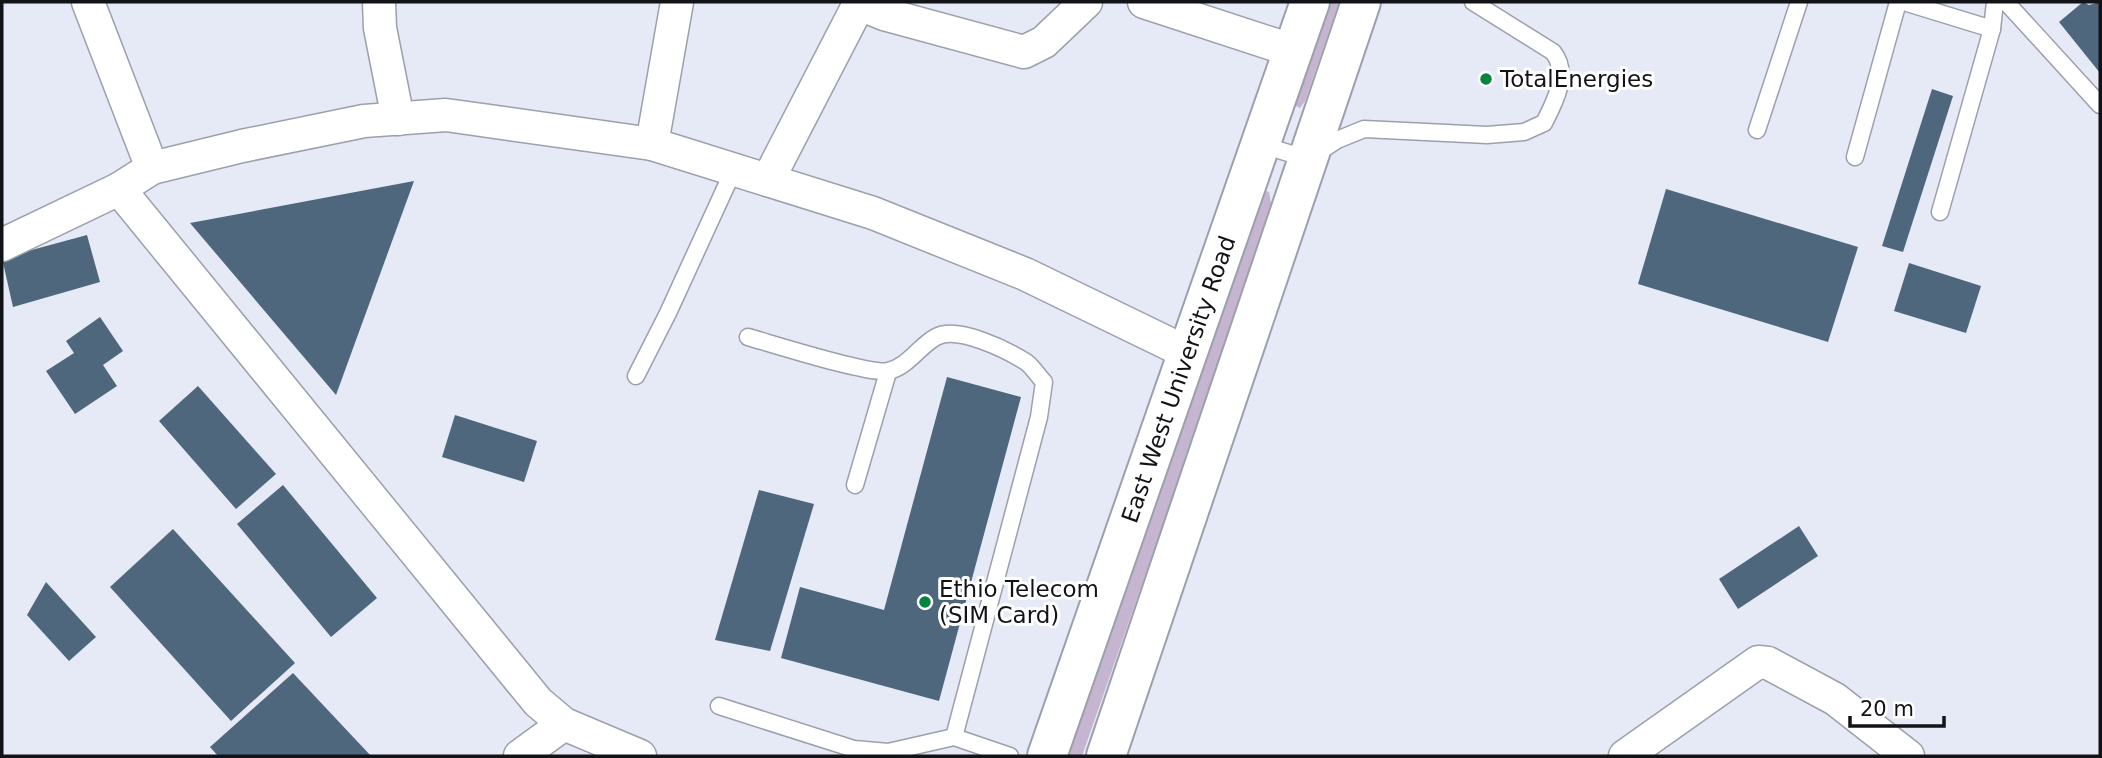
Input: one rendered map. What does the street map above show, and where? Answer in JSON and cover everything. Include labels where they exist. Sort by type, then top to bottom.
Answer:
[{"type":"main road","name":"East West University Road","points":[[1047,756],[1310,2]]},
{"type":"main road","points":[[1106,756],[1360,2]]},
{"type":"street","points":[[88,2],[152,168]]},
{"type":"street","points":[[379,2],[380,28],[398,119]]},
{"type":"street","points":[[652,144],[677,2]]},
{"type":"street","points":[[768,180],[862,2],[884,14],[1024,52],[1044,42],[1086,2]]},
{"type":"street","points":[[1143,2],[1294,51]]},
{"type":"street","points":[[2,245],[119,189],[152,168],[242,145],[364,121],[446,115],[652,144],[873,213],[1025,274],[1188,352]]},
{"type":"street","points":[[119,189],[514,674],[564,724],[640,756]]},
{"type":"street","points":[[1625,756],[1758,663],[1768,663],[1835,699],[1908,756]]},
{"type":"street","points":[[520,756],[564,724]]},
{"type":"lane","points":[[1262,145],[1308,159],[1337,139],[1364,129],[1487,135],[1524,132],[1544,123],[1554,103],[1561,76],[1560,61],[1553,52],[1473,2]]},
{"type":"lane","points":[[1757,130],[1799,2]]},
{"type":"lane","points":[[1855,157],[1898,2]]},
{"type":"lane","points":[[1904,2],[1992,29]]},
{"type":"lane","points":[[1940,212],[1992,29],[1996,2]]},
{"type":"lane","points":[[2006,2],[2100,104]]},
{"type":"lane","points":[[636,376],[734,169]]},
{"type":"lane","points":[[748,337],[861,368],[888,372],[908,361],[936,337],[947,333],[969,336],[1028,363],[1044,382],[1040,417],[954,737]]},
{"type":"lane","points":[[855,485],[888,372]]},
{"type":"lane","points":[[719,706],[854,749],[888,752],[954,737],[1010,756]]},
{"type":"shaded area","points":[[1320,2],[1339,2],[1305,101],[1300,108],[1288,102]]},
{"type":"shaded area","points":[[1257,188],[1269,192],[1271,203],[1268,223],[1082,756],[1059,756]]},
{"type":"building","points":[[2083,2],[2089,5],[2100,2],[2100,73],[2059,22]]},
{"type":"building","points":[[1932,89],[1953,96],[1903,252],[1882,246]]},
{"type":"building","points":[[414,181],[336,395],[190,223]]},
{"type":"building","points":[[1666,189],[1858,247],[1828,342],[1638,284]]},
{"type":"building","points":[[87,235],[100,282],[13,307],[2,258]]},
{"type":"building","points":[[1909,263],[1981,286],[1966,333],[1894,311]]},
{"type":"building","points":[[100,317],[123,351],[103,365],[117,386],[75,414],[46,371],[74,353],[66,341]]},
{"type":"building","points":[[947,377],[1021,397],[939,701],[781,658],[800,587],[884,610]]},
{"type":"building","points":[[198,386],[276,474],[236,509],[159,421]]},
{"type":"building","points":[[455,415],[537,441],[524,482],[442,457]]},
{"type":"building","points":[[283,485],[377,598],[331,637],[237,524]]},
{"type":"building","points":[[759,490],[814,504],[770,651],[715,640]]},
{"type":"building","points":[[1799,526],[1818,556],[1738,609],[1719,579]]},
{"type":"building","points":[[173,529],[295,663],[231,721],[110,587]]},
{"type":"building","points":[[46,582],[96,637],[69,661],[27,615]]},
{"type":"building","points":[[293,673],[371,756],[218,756],[210,747]]},
{"type":"place","name":"TotalEnergies","points":[[1486,79]]},
{"type":"place","name":"Ethio Telecom (SIM Card)","points":[[925,602]]}]
